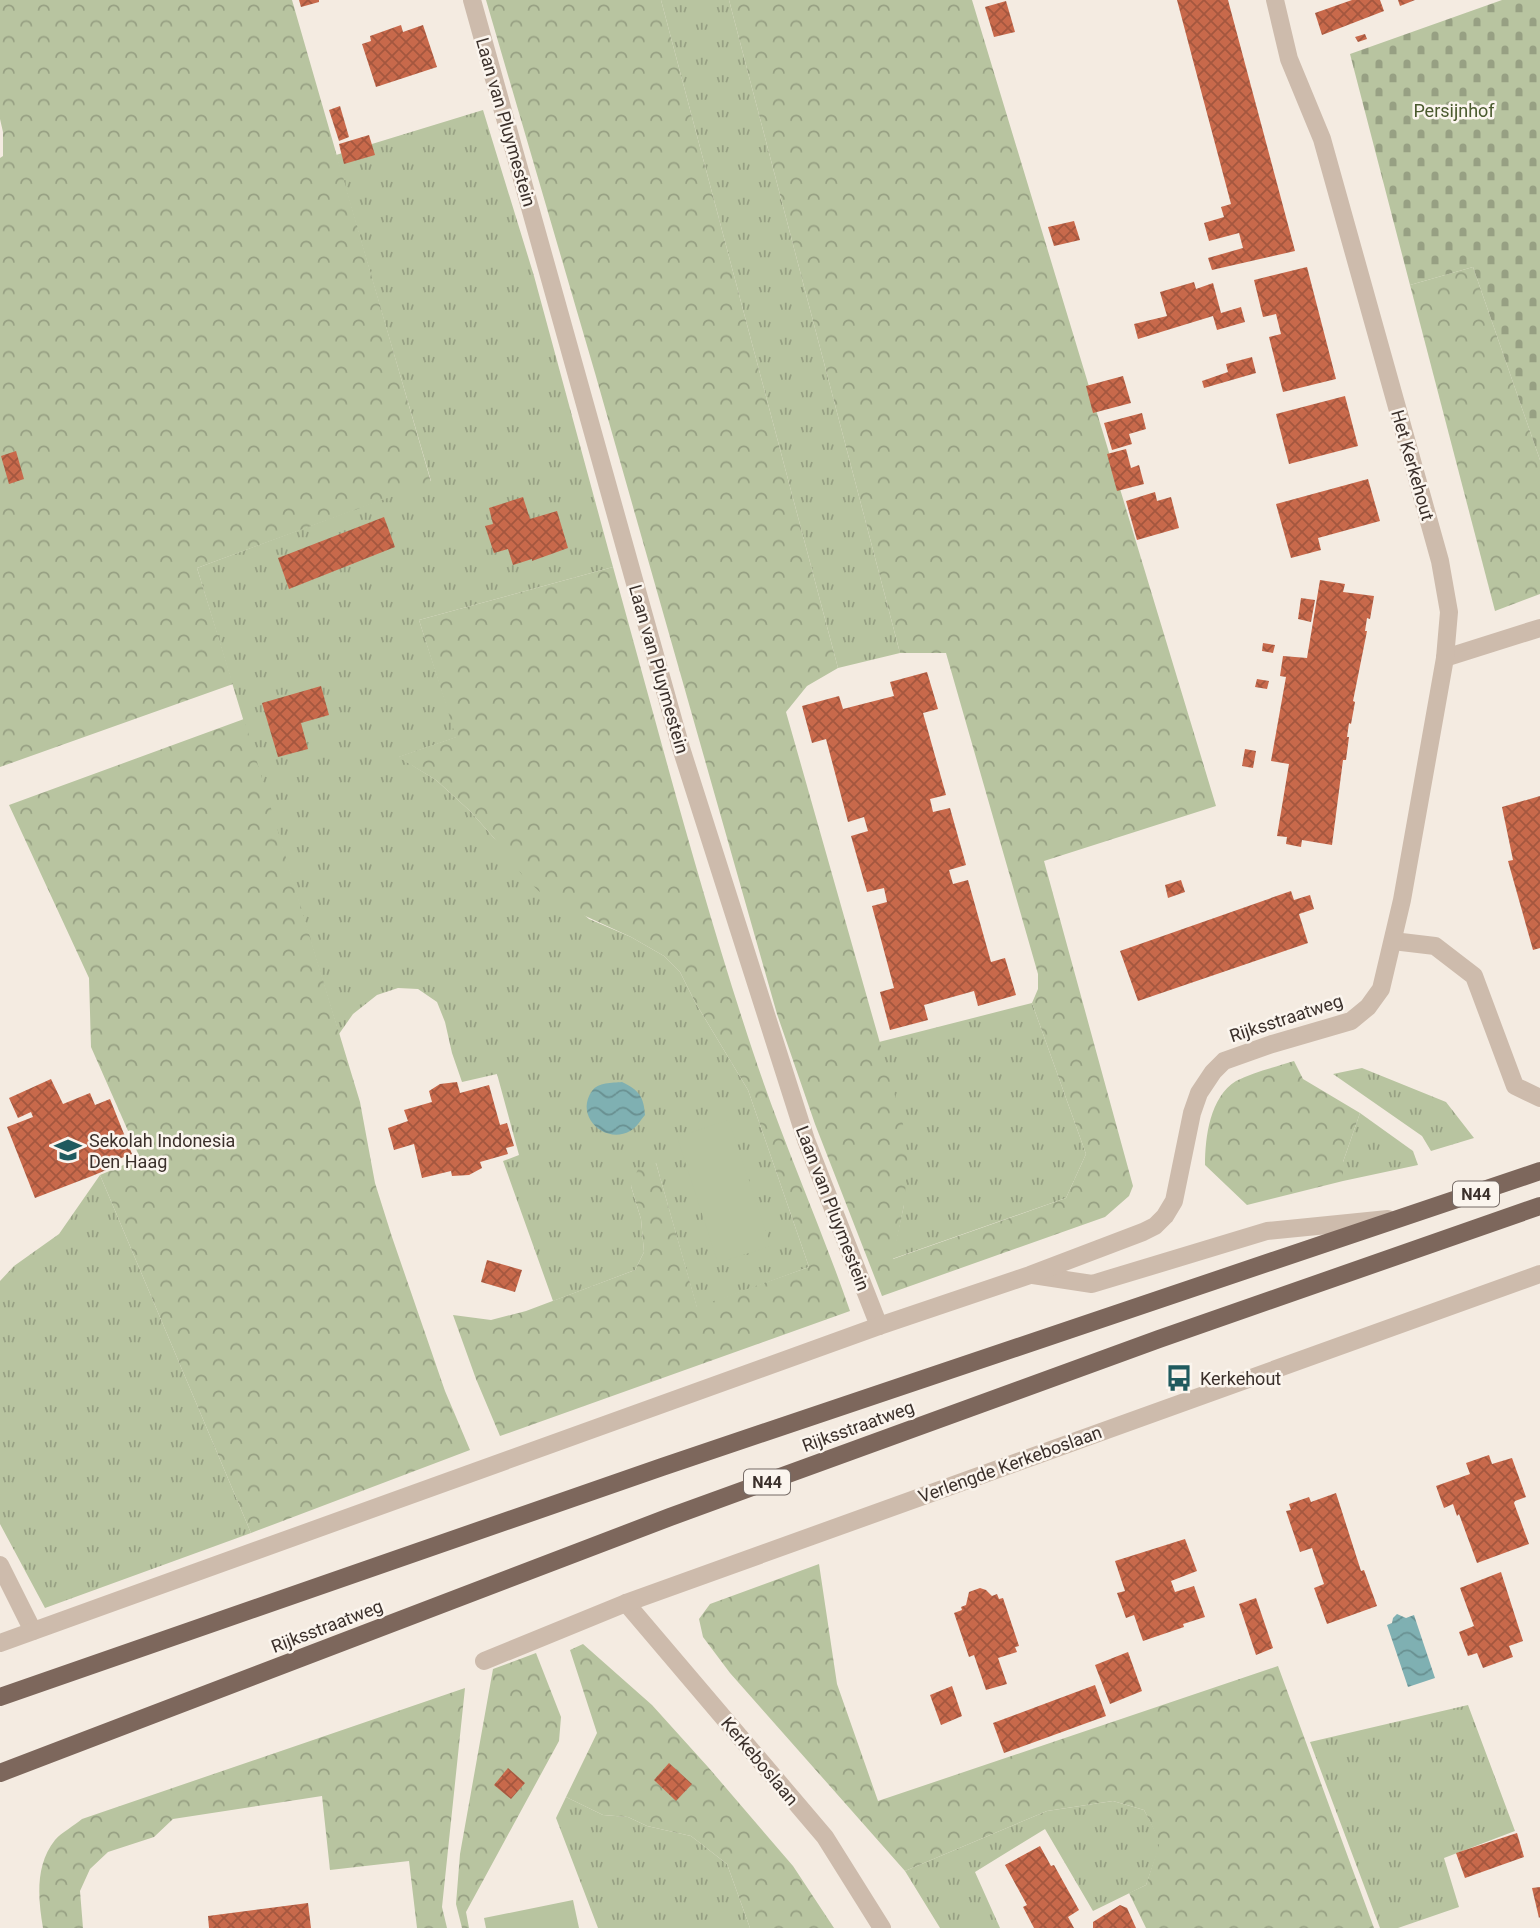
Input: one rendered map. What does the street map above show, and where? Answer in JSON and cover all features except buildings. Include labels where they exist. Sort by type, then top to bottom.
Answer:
[{"type":"main road","name":"Rijksstraatweg","points":[[0,1697],[675,1462],[1540,1171]]},
{"type":"main road","name":"Rijksstraatweg","points":[[0,1773],[670,1517],[1172,1334],[1540,1206]]},
{"type":"street","name":"Laan van Pluymestein","points":[[472,0],[681,748],[806,1140],[879,1326]]},
{"type":"street","name":"Het Kerkehout","points":[[1275,0],[1289,59],[1322,139],[1440,561],[1449,612],[1445,658],[1393,941]]},
{"type":"street","points":[[1445,658],[1540,628]]},
{"type":"street","name":"Rijksstraatweg","points":[[0,1643],[879,1326],[1030,1275],[1155,1226],[1174,1201],[1192,1113],[1199,1093],[1213,1072],[1224,1061],[1351,1021],[1368,1007],[1381,989],[1393,941]]},
{"type":"street","points":[[1393,941],[1435,946],[1474,976],[1515,1086],[1540,1098]]},
{"type":"street","name":"Rijksstraatweg","points":[[1030,1275],[1092,1284],[1267,1231],[1411,1216]]},
{"type":"street","name":"Verlengde Kerkeboslaan","points":[[484,1661],[626,1603],[1540,1274]]},
{"type":"street","points":[[0,1565],[33,1631]]},
{"type":"street","name":"Kerkeboslaan","points":[[626,1603],[825,1837],[882,1928]]},
{"type":"green space","points":[[0,0],[292,0],[431,482],[197,568],[233,684],[0,767],[0,158],[3,156],[3,132],[0,119]]},
{"type":"green space","points":[[486,0],[661,0],[838,668],[807,686],[786,712],[903,1124],[908,1157],[904,1205],[893,1259],[1066,1198],[1086,1154],[1032,1003],[1038,989],[1038,974],[946,653],[900,653],[729,0],[972,0],[1216,806],[1044,861],[1133,1186],[1129,1196],[1105,1217],[882,1296],[815,1124],[777,1014]]},
{"type":"green space","points":[[661,0],[729,0],[900,653],[838,668]]},
{"type":"green space","name":"Persijnhof","points":[[1502,0],[1540,0],[1540,460],[1473,267],[1410,285],[1350,54]]},
{"type":"green space","points":[[483,110],[534,276],[613,567],[419,620],[457,737],[399,757],[436,780],[470,811],[494,838],[589,919],[631,937],[664,956],[680,972],[748,1090],[809,1267],[697,1308],[656,1163],[631,1186],[641,1219],[644,1252],[635,1270],[553,1301],[503,1161],[519,1155],[497,1074],[462,1082],[437,1002],[418,989],[398,988],[377,995],[353,1014],[339,1034],[197,568],[431,481],[336,155]]},
{"type":"green space","points":[[1473,267],[1540,460],[1540,594],[1495,611],[1410,285]]},
{"type":"green space","points":[[613,567],[680,810],[734,992],[764,1085],[850,1311],[500,1436],[453,1315],[491,1320],[526,1311],[635,1270],[644,1252],[641,1219],[631,1186],[638,1169],[656,1163],[697,1307],[809,1267],[748,1090],[680,972],[664,956],[631,937],[546,898],[523,876],[470,811],[436,780],[398,757],[456,737],[419,620]]},
{"type":"green space","points":[[244,719],[360,1102],[375,1183],[445,1391],[470,1450],[251,1533],[100,1175],[140,1158],[91,1047],[89,978],[9,805]]},
{"type":"green space","points":[[1032,1003],[1086,1154],[1066,1198],[892,1259],[904,1205],[879,1042]]},
{"type":"green space","points":[[1294,1061],[1303,1079],[1360,1113],[1343,1162],[1343,1181],[1247,1205],[1205,1165],[1211,1118],[1220,1097],[1236,1081]]},
{"type":"green space","points":[[1362,1068],[1446,1102],[1474,1138],[1431,1151],[1422,1136],[1333,1074]]},
{"type":"green space","points":[[1360,1113],[1413,1151],[1418,1165],[1343,1181],[1343,1162]]},
{"type":"green space","points":[[729,1120],[771,1246],[718,1263],[677,1137]]},
{"type":"green space","points":[[100,1175],[251,1533],[45,1608],[0,1524],[0,1281],[14,1266],[59,1234]]},
{"type":"green space","points":[[819,1564],[837,1684],[878,1801],[1278,1666],[1374,1928],[1146,1928],[1129,1893],[1146,1885],[1160,1842],[1144,1810],[1113,1801],[1047,1811],[905,1871],[730,1673],[703,1637],[699,1619],[710,1604]]},
{"type":"green space","points":[[583,1644],[652,1705],[708,1767],[793,1866],[834,1928],[750,1928],[727,1864],[691,1836],[647,1826],[628,1817],[603,1815],[566,1797],[597,1733],[570,1650]]},
{"type":"green space","points":[[536,1653],[561,1717],[559,1741],[466,1912],[469,1928],[462,1928],[456,1904],[460,1854],[493,1669]]},
{"type":"green space","points":[[465,1688],[442,1907],[447,1928],[417,1928],[409,1861],[330,1870],[322,1796],[173,1819],[154,1837],[108,1852],[90,1869],[80,1891],[83,1928],[43,1928],[39,1894],[44,1860],[55,1840],[82,1819]]},
{"type":"green space","points":[[1468,1705],[1515,1831],[1444,1858],[1459,1907],[1398,1928],[1380,1928],[1310,1742]]},
{"type":"green space","points":[[566,1797],[603,1815],[628,1817],[647,1826],[691,1836],[727,1864],[750,1928],[598,1928],[556,1818]]},
{"type":"green space","points":[[1113,1801],[1144,1810],[1161,1842],[1146,1885],[1093,1911],[1045,1829],[975,1872],[1000,1928],[940,1928],[905,1871],[1047,1811]]},
{"type":"green space","points":[[573,1900],[579,1928],[486,1928],[484,1918]]},
{"type":"water","points":[[622,1082],[640,1095],[645,1115],[630,1131],[611,1134],[595,1126],[587,1110],[587,1100],[598,1086]]},
{"type":"water","points":[[1397,1614],[1406,1618],[1414,1615],[1435,1678],[1408,1687],[1387,1625],[1392,1623]]},
{"type":"place","name":"Sekolah Indonesia Den Haag","points":[[68,1150]]},
{"type":"place","name":"Kerkehout","points":[[1179,1378]]}]
